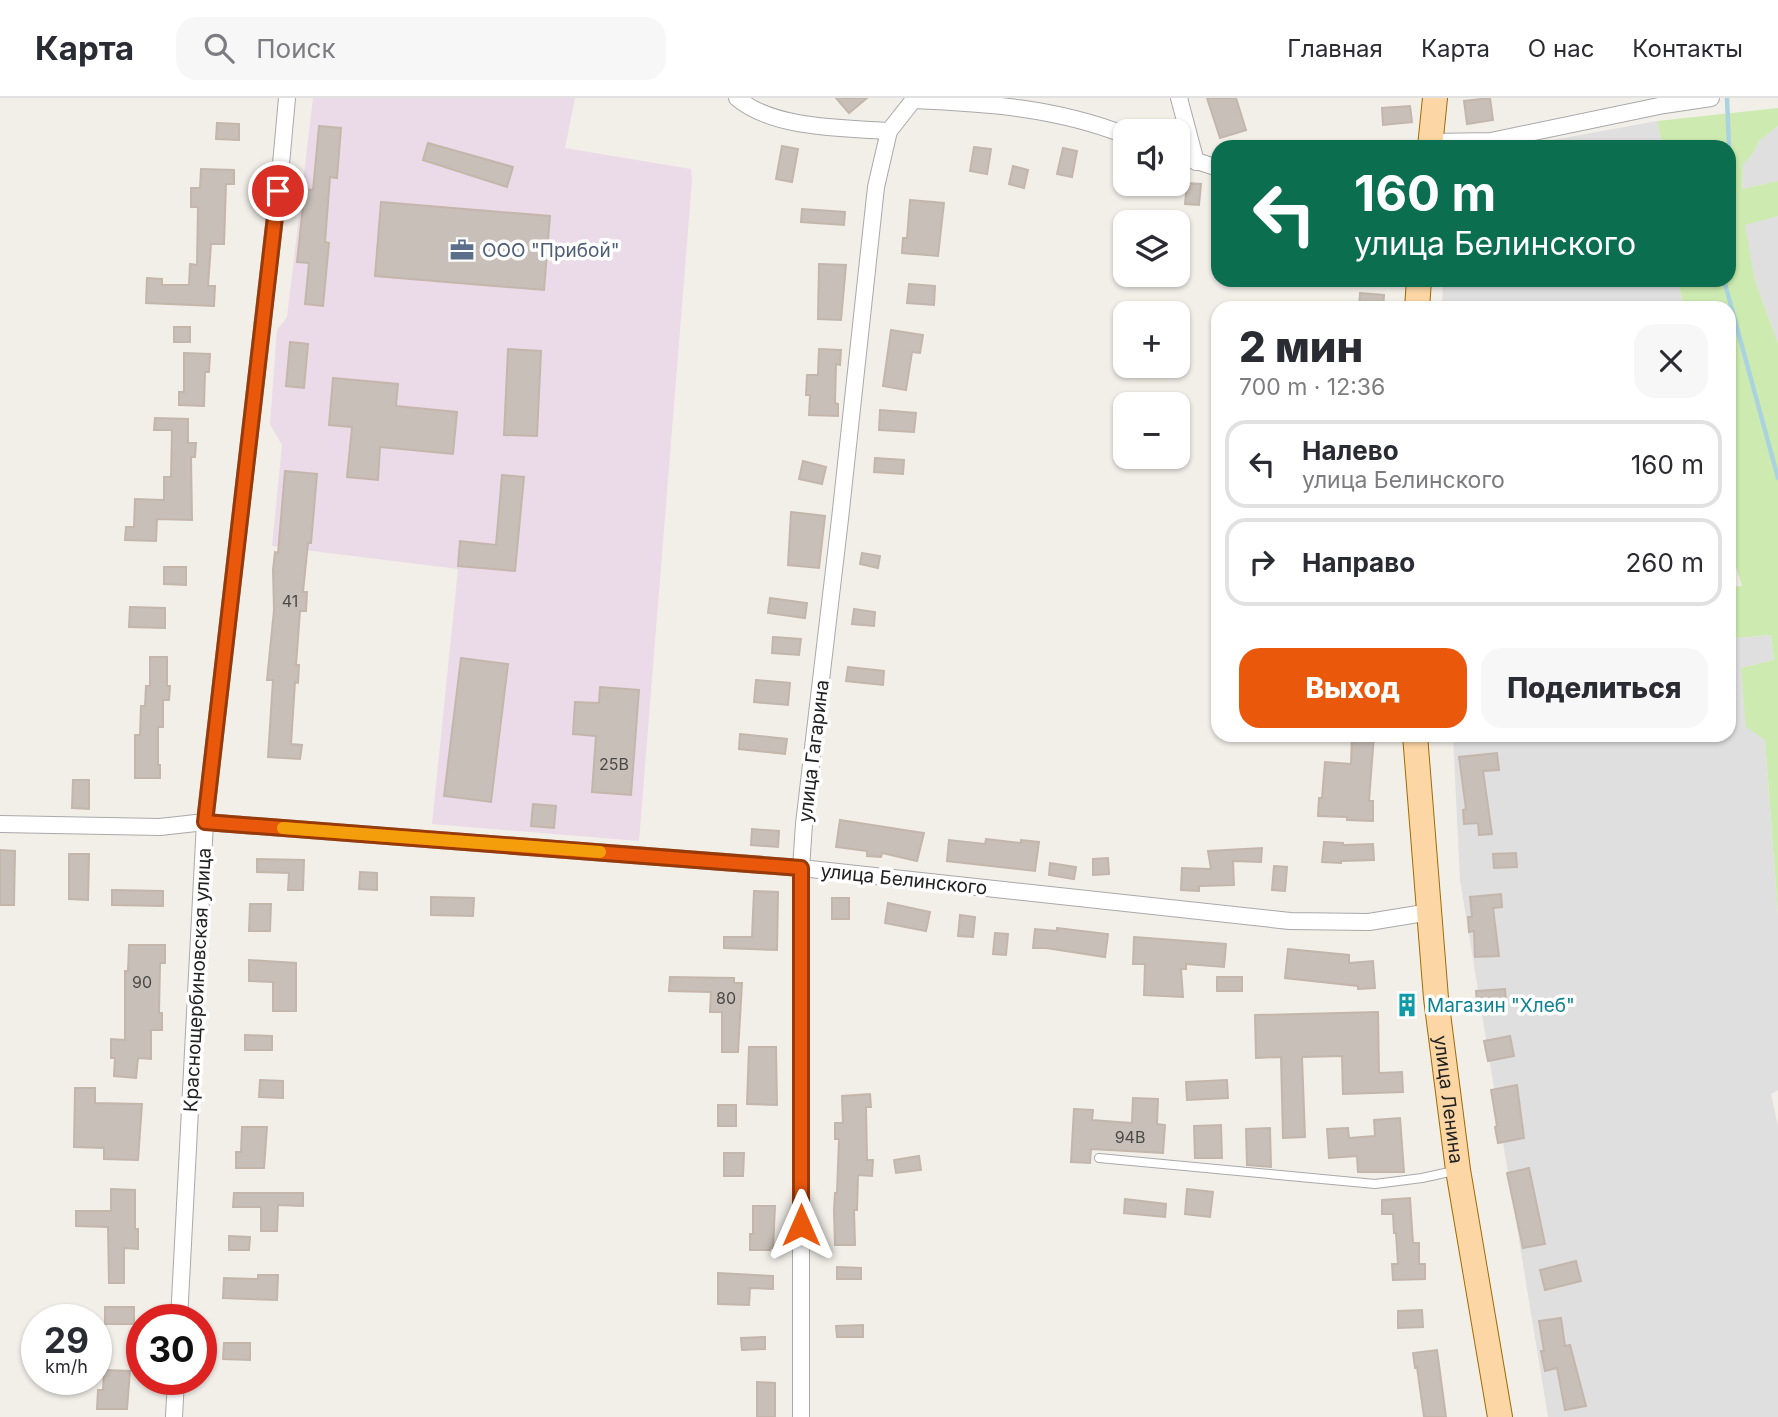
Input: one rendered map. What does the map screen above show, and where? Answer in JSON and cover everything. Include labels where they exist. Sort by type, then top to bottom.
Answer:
[{"type":"main road","points":[[1430,140],[1435,98]]},
{"type":"main road","name":"улица Ленина","points":[[1416,742],[1436,998],[1458,1170],[1500,1417]]},
{"type":"street","name":"Краснощербиновская улица","points":[[180,1304],[205,822],[287,98]]},
{"type":"street","points":[[737,98],[759,112],[802,123],[889,131]]},
{"type":"street","points":[[1179,98],[1196,162]]},
{"type":"street","points":[[1497,140],[1664,105],[1711,98]]},
{"type":"street","points":[[914,99],[987,103],[1032,109],[1094,123],[1113,130]]},
{"type":"street","name":"улица Гагарина","points":[[801,1417],[801,868],[804,824],[841,519],[876,187],[889,131],[914,99]]},
{"type":"street","points":[[1190,160],[1211,166]]},
{"type":"street","name":"улица Белинского","points":[[0,824],[160,827],[205,822],[801,868],[1290,921],[1369,922],[1430,912]]},
{"type":"street","points":[[174,1417],[175,1395]]},
{"type":"lane","points":[[1099,1158],[1375,1184],[1458,1170]]},
{"type":"shaded area","points":[[313,98],[575,98],[565,148],[691,169],[639,841],[432,824],[458,569],[272,546],[282,445],[270,424],[277,330],[287,317]]},
{"type":"shaded area","points":[[1657,121],[1661,140],[1553,140]]},
{"type":"shaded area","points":[[1778,126],[1778,181],[1742,189],[1743,165],[1759,141]]},
{"type":"shaded area","points":[[1778,216],[1778,343],[1755,281],[1744,224]]},
{"type":"shaded area","points":[[1443,287],[1680,287],[1682,301],[1442,301]]},
{"type":"shaded area","points":[[1736,634],[1737,638],[1771,635],[1774,660],[1741,668],[1765,740],[1778,914],[1778,1090],[1771,1094],[1778,1126],[1778,1417],[1548,1417],[1460,880],[1453,742],[1736,742]]},
{"type":"green space","points":[[1778,108],[1778,126],[1759,141],[1743,165],[1742,189],[1778,181],[1778,216],[1745,225],[1755,281],[1778,343],[1778,914],[1765,740],[1746,727],[1741,668],[1774,660],[1771,635],[1737,638],[1736,634],[1736,586],[1742,586],[1736,567],[1736,301],[1682,301],[1680,287],[1736,287],[1736,140],[1661,140],[1657,121]]},
{"type":"building","points":[[836,98],[867,98],[849,113]]},
{"type":"building","points":[[1207,98],[1236,98],[1246,130],[1220,138]]},
{"type":"building","points":[[1490,98],[1493,120],[1467,124],[1464,101]]},
{"type":"building","points":[[1410,106],[1412,122],[1383,125],[1382,108]]},
{"type":"building","points":[[217,123],[239,124],[239,140],[216,139]]},
{"type":"building","points":[[319,126],[341,128],[337,178],[330,177],[325,242],[329,243],[323,306],[305,304],[309,263],[297,262],[305,189],[313,190]]},
{"type":"building","points":[[428,143],[513,167],[507,187],[423,160]]},
{"type":"building","points":[[782,146],[798,149],[792,182],[776,179]]},
{"type":"building","points":[[974,147],[991,149],[987,174],[970,171]]},
{"type":"building","points":[[1063,148],[1077,151],[1072,177],[1057,174]]},
{"type":"building","points":[[1013,166],[1028,170],[1024,188],[1009,184]]},
{"type":"building","points":[[201,169],[234,170],[234,184],[226,184],[224,244],[211,244],[208,286],[215,286],[214,306],[146,303],[147,278],[162,279],[162,285],[189,285],[190,264],[197,265],[198,207],[191,207],[191,188],[200,188]]},
{"type":"building","points":[[1190,183],[1201,184],[1199,205],[1185,204],[1186,196],[1190,196]]},
{"type":"building","points":[[910,200],[944,203],[938,256],[902,253],[903,238],[907,238]]},
{"type":"building","points":[[381,202],[550,216],[544,290],[375,276]]},
{"type":"building","points":[[802,209],[845,212],[844,225],[801,222]]},
{"type":"building","points":[[819,264],[846,265],[841,320],[818,319]]},
{"type":"building","points":[[909,284],[935,286],[934,305],[907,303]]},
{"type":"building","points":[[1360,293],[1384,295],[1384,301],[1359,301]]},
{"type":"building","points":[[174,327],[190,327],[190,342],[174,342]]},
{"type":"building","points":[[891,330],[923,335],[920,353],[912,352],[906,390],[883,386]]},
{"type":"building","points":[[290,342],[308,344],[304,388],[286,386]]},
{"type":"building","points":[[508,349],[541,351],[537,436],[504,435]]},
{"type":"building","points":[[819,349],[841,350],[840,365],[836,364],[835,403],[838,404],[838,416],[809,415],[807,375],[818,375]]},
{"type":"building","points":[[184,353],[210,354],[209,372],[205,372],[204,406],[179,405],[179,392],[184,392]]},
{"type":"building","points":[[333,378],[398,384],[396,406],[457,412],[453,454],[380,447],[378,480],[347,477],[352,427],[329,425]]},
{"type":"building","points":[[880,410],[916,413],[914,432],[879,430]]},
{"type":"building","points":[[155,418],[188,419],[188,443],[196,443],[195,457],[191,457],[192,520],[157,519],[156,541],[125,540],[126,527],[134,527],[135,499],[164,500],[164,477],[171,477],[172,430],[154,430]]},
{"type":"building","points":[[875,458],[904,460],[903,474],[874,472]]},
{"type":"building","points":[[803,461],[826,467],[822,484],[799,479]]},
{"type":"building","points":[[285,471],[317,474],[311,543],[308,543],[303,592],[307,592],[306,611],[300,611],[296,665],[299,665],[298,683],[295,682],[291,744],[302,745],[300,759],[268,757],[273,680],[267,680],[274,610],[273,570],[275,552],[278,553]]},
{"type":"building","points":[[502,475],[524,477],[515,571],[458,566],[460,541],[496,545]]},
{"type":"building","points":[[791,512],[825,516],[819,568],[788,565]]},
{"type":"building","points":[[862,553],[880,556],[878,568],[860,564]]},
{"type":"building","points":[[164,567],[186,567],[186,585],[164,584]]},
{"type":"building","points":[[770,598],[807,603],[805,618],[768,613]]},
{"type":"building","points":[[130,607],[165,608],[165,628],[129,627]]},
{"type":"building","points":[[854,609],[875,612],[874,626],[852,624]]},
{"type":"building","points":[[773,637],[801,639],[799,655],[772,653]]},
{"type":"building","points":[[150,657],[167,657],[167,686],[170,686],[169,700],[163,700],[163,727],[158,727],[160,778],[135,778],[135,735],[140,735],[141,706],[145,706],[146,686],[150,686]]},
{"type":"building","points":[[461,658],[508,664],[491,802],[444,796]]},
{"type":"building","points":[[848,667],[884,671],[883,685],[846,681]]},
{"type":"building","points":[[756,680],[790,683],[788,705],[754,702]]},
{"type":"building","points":[[600,687],[639,690],[631,795],[592,792],[596,736],[573,734],[575,702],[599,703]]},
{"type":"building","points":[[740,734],[787,739],[785,754],[739,749]]},
{"type":"building","points":[[1352,742],[1373,742],[1369,801],[1373,801],[1373,821],[1318,816],[1325,762],[1351,764]]},
{"type":"building","points":[[1497,753],[1499,770],[1483,771],[1492,834],[1479,835],[1478,823],[1464,824],[1463,810],[1466,809],[1459,757]]},
{"type":"building","points":[[73,780],[89,780],[89,809],[72,808]]},
{"type":"building","points":[[533,804],[556,806],[554,828],[531,826]]},
{"type":"building","points":[[840,820],[924,833],[917,861],[882,853],[881,857],[867,856],[867,851],[836,847]]},
{"type":"building","points":[[752,829],[779,831],[778,847],[751,845]]},
{"type":"building","points":[[986,839],[1039,842],[1035,871],[947,861],[949,840],[985,844]]},
{"type":"building","points":[[1324,842],[1343,845],[1373,844],[1374,860],[1322,862]]},
{"type":"building","points":[[1262,848],[1261,862],[1233,861],[1234,885],[1199,886],[1199,891],[1181,890],[1182,868],[1211,869],[1208,851]]},
{"type":"building","points":[[0,850],[15,851],[14,905],[0,905]]},
{"type":"building","points":[[1516,853],[1517,867],[1494,868],[1493,854]]},
{"type":"building","points":[[69,854],[89,854],[88,900],[69,899]]},
{"type":"building","points":[[1108,858],[1109,874],[1093,875],[1093,859]]},
{"type":"building","points":[[257,859],[304,860],[303,890],[288,890],[289,873],[257,872]]},
{"type":"building","points":[[1050,863],[1076,867],[1074,879],[1049,875]]},
{"type":"building","points":[[1274,866],[1287,867],[1285,891],[1272,890]]},
{"type":"building","points":[[360,872],[377,873],[377,890],[359,889]]},
{"type":"building","points":[[112,890],[163,891],[163,906],[112,905]]},
{"type":"building","points":[[754,891],[778,892],[777,950],[724,948],[724,937],[752,937]]},
{"type":"building","points":[[1501,894],[1502,907],[1493,908],[1499,956],[1475,957],[1474,931],[1469,932],[1468,917],[1472,917],[1470,897]]},
{"type":"building","points":[[431,897],[474,898],[473,916],[431,915]]},
{"type":"building","points":[[832,898],[849,898],[849,919],[832,919]]},
{"type":"building","points":[[888,903],[930,912],[926,931],[885,923]]},
{"type":"building","points":[[250,904],[271,904],[270,931],[249,931]]},
{"type":"building","points":[[960,915],[975,917],[973,937],[958,936]]},
{"type":"building","points":[[1057,928],[1108,934],[1105,957],[1033,948],[1035,929],[1057,931]]},
{"type":"building","points":[[995,933],[1008,934],[1006,955],[993,954]]},
{"type":"building","points":[[1134,937],[1226,944],[1224,967],[1186,964],[1186,969],[1181,969],[1183,997],[1144,995],[1145,964],[1133,964]]},
{"type":"building","points":[[129,945],[165,945],[165,963],[160,963],[159,1013],[162,1013],[162,1030],[151,1030],[151,1059],[138,1058],[136,1078],[114,1076],[115,1058],[111,1058],[111,1039],[125,1040],[125,971],[128,971]]},
{"type":"building","points":[[1288,949],[1349,955],[1349,963],[1373,961],[1375,988],[1358,989],[1358,986],[1285,978]]},
{"type":"building","points":[[249,960],[296,963],[296,1011],[273,1011],[273,982],[249,981]]},
{"type":"building","points":[[670,977],[734,978],[734,983],[742,983],[738,1052],[722,1052],[722,1012],[710,1012],[711,992],[669,991]]},
{"type":"building","points":[[1217,977],[1242,977],[1242,991],[1217,991]]},
{"type":"building","points":[[1505,989],[1506,1001],[1477,1003],[1476,991]]},
{"type":"building","points":[[1378,1012],[1379,1073],[1402,1072],[1403,1092],[1343,1094],[1342,1056],[1302,1057],[1305,1137],[1283,1138],[1281,1057],[1256,1058],[1255,1015]]},
{"type":"building","points":[[245,1035],[272,1036],[272,1050],[245,1050]]},
{"type":"building","points":[[1510,1036],[1514,1056],[1488,1061],[1484,1041]]},
{"type":"building","points":[[749,1047],[776,1047],[777,1105],[747,1104]]},
{"type":"building","points":[[260,1080],[283,1081],[283,1098],[259,1097]]},
{"type":"building","points":[[1227,1080],[1228,1098],[1187,1100],[1186,1082]]},
{"type":"building","points":[[1517,1085],[1524,1138],[1498,1143],[1491,1090]]},
{"type":"building","points":[[75,1088],[95,1088],[95,1103],[142,1104],[138,1160],[104,1159],[104,1148],[74,1147]]},
{"type":"building","points":[[870,1094],[871,1107],[866,1107],[867,1160],[873,1160],[872,1176],[858,1175],[857,1210],[854,1210],[855,1245],[835,1245],[834,1210],[839,1139],[835,1139],[835,1123],[843,1123],[842,1096]]},
{"type":"building","points":[[1133,1098],[1158,1099],[1157,1124],[1165,1125],[1163,1153],[1091,1149],[1090,1163],[1071,1162],[1074,1109],[1093,1110],[1092,1120],[1132,1123]]},
{"type":"building","points":[[718,1105],[736,1105],[736,1126],[718,1126]]},
{"type":"building","points":[[1400,1118],[1404,1172],[1358,1172],[1357,1156],[1329,1158],[1327,1129],[1348,1128],[1349,1138],[1375,1136],[1374,1120]]},
{"type":"building","points":[[1221,1125],[1222,1158],[1195,1158],[1194,1126]]},
{"type":"building","points":[[242,1127],[267,1127],[264,1168],[236,1168],[236,1152],[241,1152]]},
{"type":"building","points":[[1270,1128],[1271,1167],[1247,1165],[1246,1129]]},
{"type":"building","points":[[724,1153],[744,1153],[743,1176],[724,1176]]},
{"type":"building","points":[[919,1156],[921,1170],[896,1173],[894,1160]]},
{"type":"building","points":[[1529,1168],[1545,1244],[1523,1248],[1507,1173]]},
{"type":"building","points":[[111,1189],[135,1190],[138,1249],[124,1248],[124,1283],[109,1283],[108,1227],[76,1226],[76,1211],[111,1211]]},
{"type":"building","points":[[1187,1189],[1213,1192],[1210,1217],[1185,1214]]},
{"type":"building","points":[[234,1193],[303,1193],[303,1206],[278,1205],[277,1231],[261,1231],[261,1207],[233,1207]]},
{"type":"building","points":[[1410,1198],[1413,1243],[1419,1243],[1419,1264],[1425,1264],[1425,1279],[1393,1280],[1392,1264],[1398,1264],[1396,1233],[1393,1214],[1382,1214],[1382,1200]]},
{"type":"building","points":[[1125,1199],[1166,1204],[1165,1217],[1124,1213]]},
{"type":"building","points":[[753,1206],[775,1206],[773,1248],[770,1250],[750,1250]]},
{"type":"building","points":[[229,1236],[250,1237],[249,1250],[229,1250]]},
{"type":"building","points":[[1576,1261],[1581,1281],[1545,1290],[1540,1270]]},
{"type":"building","points":[[837,1267],[861,1268],[861,1279],[837,1279]]},
{"type":"building","points":[[718,1273],[773,1276],[773,1289],[750,1288],[749,1305],[718,1304]]},
{"type":"building","points":[[258,1275],[278,1275],[277,1300],[223,1298],[224,1278],[258,1279]]},
{"type":"building","points":[[112,1307],[126,1307],[126,1324],[112,1324]]},
{"type":"building","points":[[1422,1310],[1423,1327],[1398,1328],[1398,1311]]},
{"type":"building","points":[[1561,1318],[1565,1346],[1570,1345],[1586,1406],[1565,1410],[1557,1368],[1545,1371],[1539,1321]]},
{"type":"building","points":[[863,1325],[863,1337],[837,1337],[836,1326]]},
{"type":"building","points":[[765,1337],[765,1349],[742,1350],[741,1338]]},
{"type":"building","points":[[224,1343],[250,1343],[250,1360],[223,1359]]},
{"type":"building","points":[[1437,1350],[1446,1417],[1424,1417],[1413,1353]]},
{"type":"building","points":[[112,1370],[126,1371],[127,1409],[97,1409],[98,1395],[112,1395]]},
{"type":"building","points":[[757,1382],[775,1383],[775,1417],[757,1417]]},
{"type":"waterway","points":[[1727,98],[1729,140]]},
{"type":"waterway","points":[[1726,287],[1730,301]]},
{"type":"waterway","points":[[1736,324],[1778,478]]},
{"type":"slow traffic","points":[[283,828],[600,852]]},
{"type":"place","name":"ООО \"Прибой\"","points":[[462,250]]},
{"type":"place","name":"Магазин \"Хлеб\"","points":[[1407,1005]]},
{"type":"route","points":[[278,191],[205,822],[801,868],[801,1225]]}]
